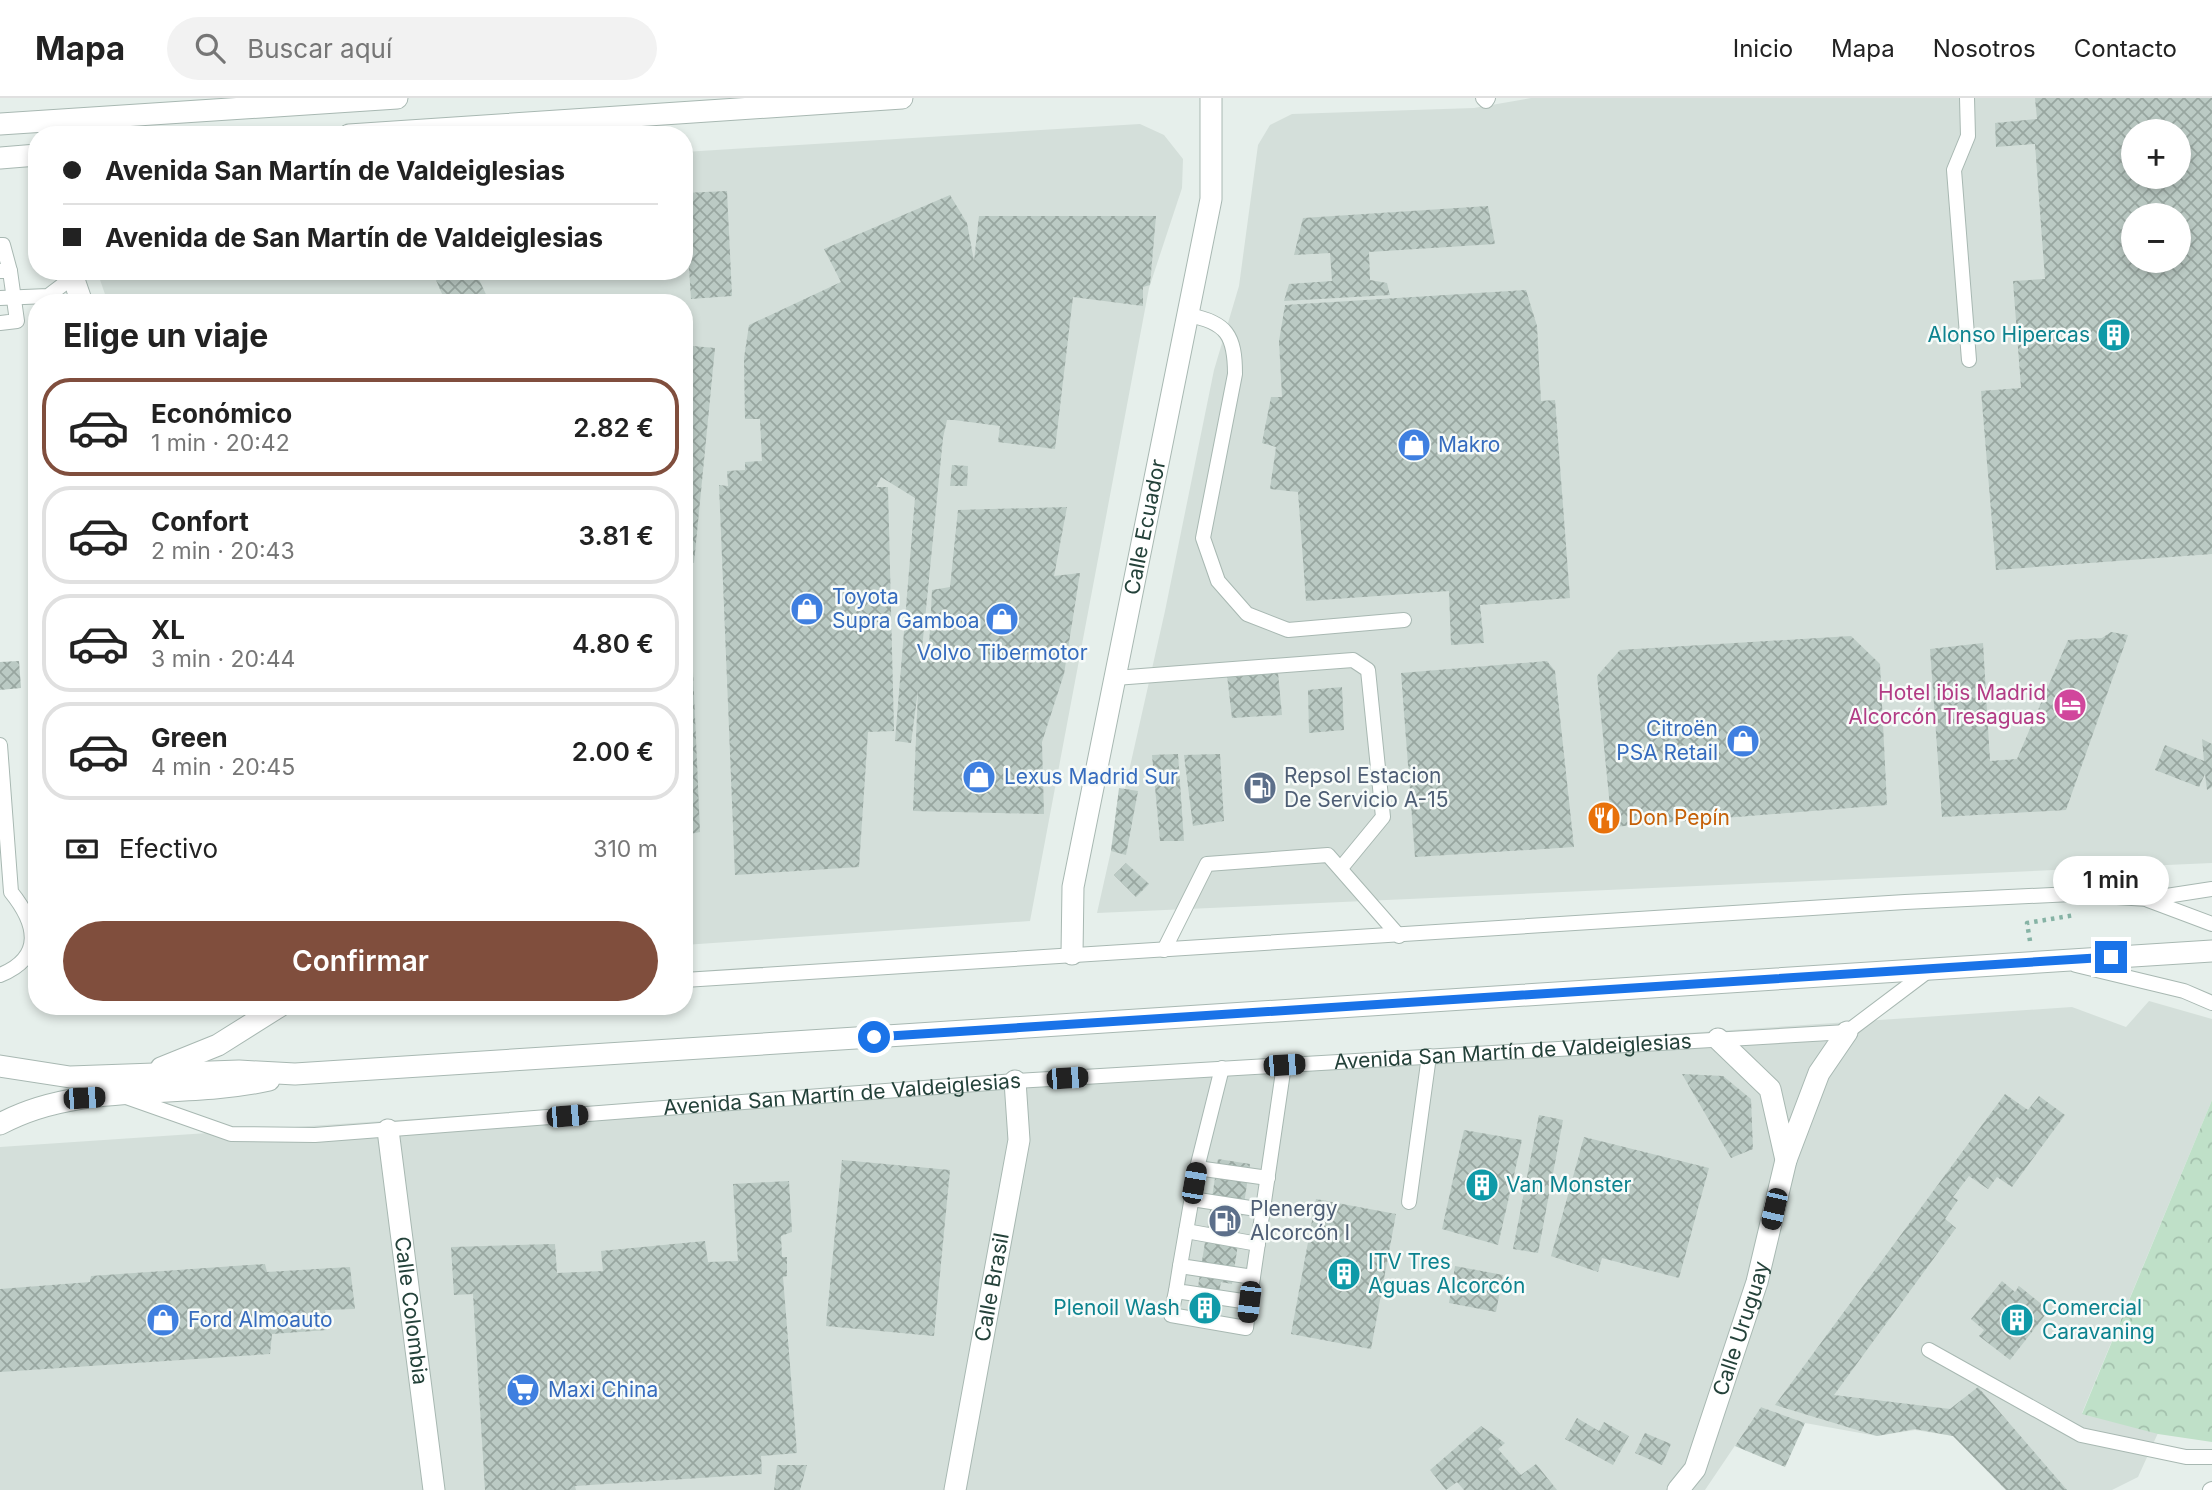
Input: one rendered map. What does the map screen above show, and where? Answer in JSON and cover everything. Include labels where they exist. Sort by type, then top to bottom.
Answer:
[{"type":"street","points":[[0,124],[397,98]]},
{"type":"street","points":[[484,126],[902,98]]},
{"type":"street","name":"Calle Ecuador","points":[[1072,954],[1073,887],[1211,200],[1211,98]]},
{"type":"street","points":[[0,158],[28,156]]},
{"type":"street","name":"Avenida San Martín de Valdeiglesias","points":[[0,1066],[59,1076],[239,1071],[295,1074],[2212,951]]},
{"type":"street","points":[[149,1073],[218,1045],[266,1015]]},
{"type":"street","name":"Calle Uruguay","points":[[1678,1490],[1695,1469],[1757,1282],[1786,1160],[1819,1073],[1847,1032]]},
{"type":"street","name":"Calle Uruguay","points":[[1718,1039],[1770,1089],[1786,1160]]},
{"type":"street","name":"Avenida San Martín de Valdeiglesias","points":[[0,1124],[18,1114],[65,1100],[240,1086],[295,1074]]},
{"type":"street","name":"Calle Brasil","points":[[955,1490],[1019,1140],[1015,1082]]},
{"type":"street","name":"Calle Colombia","points":[[388,1130],[434,1490]]},
{"type":"lane","points":[[1967,98],[1968,136],[1954,170],[1969,360]]},
{"type":"lane","points":[[0,245],[3,245],[5,271],[16,297],[17,321],[0,323]]},
{"type":"lane","points":[[50,294],[65,280]]},
{"type":"lane","points":[[0,298],[28,297]]},
{"type":"lane","points":[[1188,315],[1207,318],[1226,332],[1235,346],[1235,374],[1203,538],[1218,581],[1247,614],[1288,630],[1404,620]]},
{"type":"lane","points":[[1115,678],[1353,660],[1368,670],[1382,817],[1341,868]]},
{"type":"lane","points":[[0,745],[11,892],[28,918]]},
{"type":"lane","points":[[1164,950],[1207,864],[1328,855],[1399,936]]},
{"type":"lane","points":[[693,979],[2072,894],[2147,899],[2212,889]]},
{"type":"lane","points":[[2147,899],[2212,924]]},
{"type":"lane","points":[[0,975],[16,968],[28,948]]},
{"type":"lane","points":[[2061,961],[2184,991],[2212,1003]]},
{"type":"lane","points":[[1847,1032],[1928,971]]},
{"type":"lane","name":"Avenida San Martín de Valdeiglesias","points":[[121,1096],[231,1134],[315,1135],[1222,1068],[1847,1032]]},
{"type":"lane","points":[[1409,1202],[1429,1056]]},
{"type":"lane","points":[[1222,1068],[1197,1168],[1171,1315],[1246,1328],[1284,1065]]},
{"type":"lane","points":[[1197,1168],[1268,1178]]},
{"type":"lane","points":[[1192,1199],[1263,1210]]},
{"type":"lane","points":[[1186,1231],[1258,1244]]},
{"type":"lane","points":[[1180,1266],[1253,1277]]},
{"type":"lane","points":[[1176,1290],[1249,1302]]},
{"type":"lane","points":[[1929,1350],[2081,1435],[2186,1457],[2212,1457]]},
{"type":"path","points":[[2033,963],[2027,923],[2075,917],[2072,894]]},
{"type":"shaded area","points":[[1531,98],[2212,98],[2212,863],[1097,913],[1165,611],[1214,370],[1239,286],[1258,145],[1270,125],[1292,114],[1474,108]]},
{"type":"shaded area","points":[[1140,124],[1164,135],[1183,159],[1182,188],[1149,288],[1030,921],[693,944],[693,294],[105,294],[100,280],[693,280],[693,151]]},
{"type":"shaded area","points":[[2149,1001],[2212,1019],[2212,1100],[2082,1413],[2158,1433],[2138,1477],[2112,1490],[2006,1490],[1953,1436],[1915,1430],[1877,1436],[1805,1423],[1761,1407],[1705,1490],[0,1490],[0,1147],[2072,1007],[2126,1027]]},
{"type":"green space","points":[[2212,1100],[2212,1442],[2158,1434],[2082,1414]]},
{"type":"building","name":"Alonso Hipercas","points":[[2035,98],[2212,98],[2212,554],[1996,570],[1981,391],[2021,388],[2013,281],[2045,279],[2035,144],[1996,147],[1995,123],[2037,119]]},
{"type":"building","points":[[727,191],[732,296],[693,299],[693,294],[691,294],[693,193]]},
{"type":"building","points":[[950,195],[967,223],[974,261],[979,216],[1156,216],[1150,285],[1143,287],[1143,306],[1073,297],[1055,449],[998,442],[1000,426],[954,420],[947,420],[943,438],[922,649],[929,648],[932,590],[950,587],[958,510],[1067,507],[1054,576],[1080,573],[1064,674],[1042,742],[1044,814],[913,811],[918,690],[911,743],[895,741],[915,498],[881,477],[876,487],[888,487],[894,731],[868,732],[859,867],[735,875],[719,485],[728,486],[727,471],[745,470],[745,462],[762,461],[760,419],[745,419],[744,358],[749,325],[841,282],[824,249]]},
{"type":"building","points":[[1488,206],[1495,244],[1369,252],[1370,280],[1387,283],[1390,295],[1284,301],[1289,284],[1332,281],[1330,253],[1294,255],[1303,218]]},
{"type":"building","points":[[436,280],[479,280],[486,294],[442,294]]},
{"type":"building","name":"Makro","points":[[1526,290],[1537,326],[1541,401],[1555,400],[1570,598],[1480,605],[1484,643],[1451,645],[1449,591],[1306,601],[1298,492],[1270,489],[1276,447],[1262,443],[1271,397],[1282,397],[1279,341],[1285,305]]},
{"type":"building","points":[[693,346],[715,348],[693,563]]},
{"type":"building","points":[[952,465],[968,466],[967,486],[950,486]]},
{"type":"building","name":"Hotel ibis Madrid Alcorcón Tresaguas","points":[[2111,632],[2128,635],[2066,810],[1942,817],[1930,649],[1983,643],[1990,761],[2017,759],[2068,640],[2102,638]]},
{"type":"building","name":"Citroën PSA Retail","points":[[1851,636],[1880,664],[1887,805],[1612,827],[1597,676],[1620,650]]},
{"type":"building","points":[[19,661],[21,688],[0,690],[0,662]]},
{"type":"building","points":[[1547,661],[1555,671],[1574,847],[1415,857],[1401,673]]},
{"type":"building","points":[[693,670],[700,832],[693,833]]},
{"type":"building","points":[[1278,673],[1282,715],[1232,718],[1227,675]]},
{"type":"building","points":[[1342,687],[1344,730],[1309,733],[1308,690]]},
{"type":"building","points":[[2202,739],[2212,744],[2212,787],[2207,790],[2205,774],[2199,787],[2155,770],[2165,745],[2204,761]]},
{"type":"building","points":[[1178,754],[1184,841],[1160,841],[1152,755]]},
{"type":"building","points":[[1220,754],[1224,821],[1193,826],[1184,755]]},
{"type":"building","points":[[1119,788],[1138,791],[1126,855],[1111,851]]},
{"type":"building","points":[[1126,863],[1149,884],[1136,897],[1114,875]]},
{"type":"building","points":[[1682,1074],[1723,1076],[1751,1099],[1753,1149],[1731,1158]]},
{"type":"building","points":[[2005,1094],[2028,1110],[2039,1096],[2065,1115],[2012,1187],[1997,1177],[1988,1189],[1969,1176],[1953,1197],[1958,1200],[1945,1219],[1956,1228],[1834,1395],[1950,1409],[1978,1387],[2067,1490],[2006,1490],[1953,1436],[1915,1429],[1877,1436],[1775,1405]]},
{"type":"building","points":[[1539,1115],[1563,1120],[1538,1253],[1513,1249]]},
{"type":"building","name":"Van Monster","points":[[1464,1130],[1522,1140],[1498,1245],[1442,1229]]},
{"type":"building","points":[[1584,1137],[1709,1168],[1679,1278],[1602,1258],[1598,1272],[1551,1256]]},
{"type":"building","name":"Plenergy Alcorcón I","points":[[1218,1159],[1250,1164],[1232,1284],[1221,1282],[1212,1328],[1192,1325]]},
{"type":"building","points":[[842,1160],[950,1170],[934,1336],[826,1326]]},
{"type":"building","points":[[789,1181],[792,1232],[781,1236],[782,1257],[787,1257],[787,1276],[783,1277],[797,1453],[761,1456],[762,1474],[575,1486],[576,1490],[485,1490],[473,1294],[454,1295],[451,1247],[555,1244],[557,1273],[603,1271],[601,1251],[705,1241],[708,1262],[738,1261],[733,1184]]},
{"type":"building","name":"ITV Tres Aguas Alcorcón","points":[[1316,1199],[1396,1214],[1371,1349],[1291,1334]]},
{"type":"building","name":"Ford Almoauto","points":[[265,1264],[267,1272],[350,1267],[355,1309],[325,1310],[327,1330],[272,1334],[270,1354],[0,1372],[0,1289],[90,1282],[91,1276]]},
{"type":"building","points":[[1455,1266],[1503,1275],[1496,1312],[1449,1303]]},
{"type":"building","name":"Comercial Caravaning","points":[[2002,1281],[2015,1292],[2019,1286],[2049,1310],[2010,1360],[1979,1336],[1984,1330],[1971,1319]]},
{"type":"building","points":[[1761,1407],[1805,1423],[1785,1467],[1735,1446]]},
{"type":"building","points":[[1577,1418],[1599,1431],[1604,1422],[1629,1436],[1613,1465],[1565,1439]]},
{"type":"building","points":[[1481,1426],[1505,1443],[1498,1449],[1521,1475],[1536,1464],[1557,1490],[1464,1490],[1457,1482],[1446,1490],[1430,1470]]},
{"type":"building","points":[[1645,1433],[1671,1444],[1662,1465],[1635,1453]]},
{"type":"building","points":[[777,1465],[807,1465],[800,1490],[774,1490]]},
{"type":"place","name":"Alonso Hipercas","points":[[2114,335]]},
{"type":"place","name":"Makro","points":[[1414,445]]},
{"type":"place","name":"Toyota Supra Gamboa","points":[[807,609]]},
{"type":"place","name":"Volvo Tibermotor","points":[[1002,619]]},
{"type":"place","name":"Hotel ibis Madrid Alcorcón Tresaguas","points":[[2070,705]]},
{"type":"place","name":"Citroën PSA Retail","points":[[1743,741]]},
{"type":"place","name":"Lexus Madrid Sur","points":[[979,777]]},
{"type":"place","name":"Repsol Estacion De Servicio A-15","points":[[1260,788]]},
{"type":"place","name":"Don Pepín","points":[[1604,818]]},
{"type":"place","name":"Van Monster","points":[[1482,1185]]},
{"type":"place","name":"Plenergy Alcorcón I","points":[[1225,1221]]},
{"type":"place","name":"ITV Tres Aguas Alcorcón","points":[[1344,1274]]},
{"type":"place","name":"Plenoil Wash","points":[[1205,1308]]},
{"type":"place","name":"Ford Almoauto","points":[[163,1320]]},
{"type":"place","name":"Comercial Caravaning","points":[[2017,1320]]},
{"type":"place","name":"Maxi China","points":[[523,1390]]},
{"type":"route","points":[[874,1037],[1928,971],[2111,957]]}]
